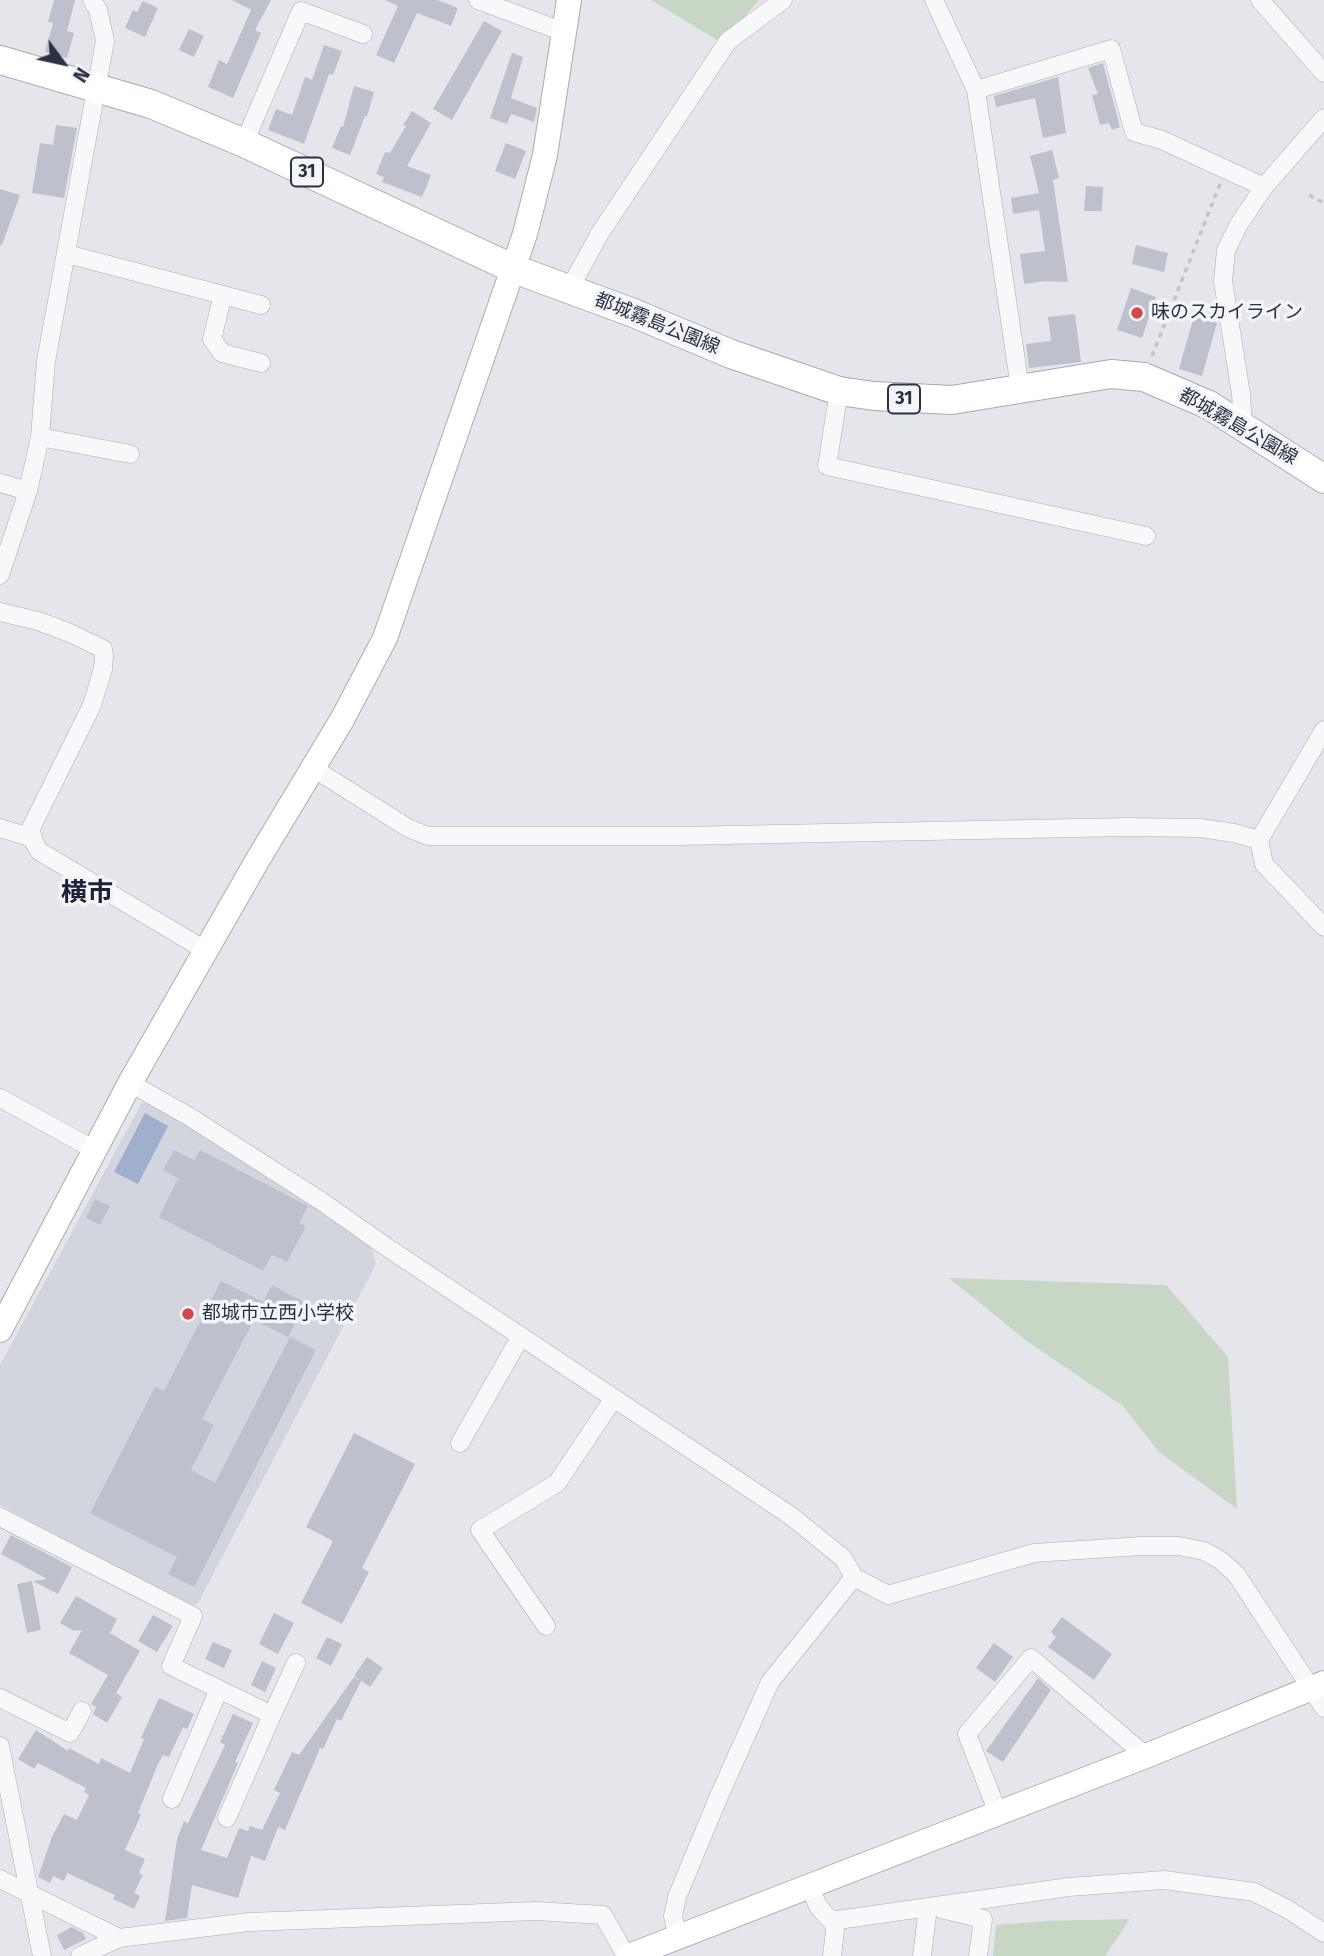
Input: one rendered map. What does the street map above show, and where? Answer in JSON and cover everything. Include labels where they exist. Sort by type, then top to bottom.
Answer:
[{"type":"main road","name":"都城霧島公園線","points":[[0,60],[151,104],[244,142],[514,269],[570,288],[731,354],[839,391],[885,397],[952,400],[1111,374],[1143,377],[1209,405],[1324,479]]},
{"type":"street","points":[[0,575],[6,540],[28,491],[40,437],[46,361],[105,41],[98,10],[92,0]]},
{"type":"street","points":[[478,0],[564,32]]},
{"type":"street","points":[[0,1331],[130,1083],[205,950],[343,718],[384,638],[514,269],[545,155],[569,0]]},
{"type":"street","points":[[570,288],[600,233],[728,41],[783,0]]},
{"type":"street","points":[[934,0],[976,90],[1020,388]]},
{"type":"street","points":[[1261,0],[1324,73]]},
{"type":"street","points":[[244,142],[301,10],[363,34]]},
{"type":"street","points":[[976,90],[1111,49],[1134,132],[1162,140],[1264,187]]},
{"type":"street","points":[[1243,426],[1241,394],[1223,281],[1226,250],[1239,224],[1264,187],[1324,118]]},
{"type":"street","points":[[67,254],[261,305]]},
{"type":"street","points":[[223,295],[212,339],[222,353],[261,363]]},
{"type":"street","points":[[839,391],[827,466],[1146,536]]},
{"type":"street","points":[[40,437],[130,454]]},
{"type":"street","points":[[0,483],[28,491]]},
{"type":"street","points":[[0,612],[38,621],[103,649],[103,669],[92,705],[32,828],[39,851],[205,950]]},
{"type":"street","points":[[1324,730],[1259,840],[1264,864],[1324,928]]},
{"type":"street","points":[[313,768],[408,828],[428,836],[678,836],[1127,827],[1199,828],[1259,840]]},
{"type":"street","points":[[0,828],[33,838]]},
{"type":"street","points":[[80,1956],[119,1938],[248,1922],[536,1911],[603,1914],[628,1956],[1146,1756],[1320,1693],[1236,1574],[1204,1551],[1179,1546],[1142,1546],[1034,1553],[888,1595],[854,1577],[843,1558],[791,1516],[321,1201],[190,1117],[130,1083]]},
{"type":"street","points":[[0,1098],[95,1150]]},
{"type":"street","points":[[460,1443],[521,1336]]},
{"type":"street","points":[[546,1626],[480,1530],[557,1483],[614,1398]]},
{"type":"street","points":[[0,1517],[193,1616],[171,1666],[272,1715]]},
{"type":"street","points":[[677,1936],[673,1916],[677,1897],[770,1682],[854,1577]]},
{"type":"street","points":[[998,1813],[967,1734],[1031,1658],[1146,1756]]},
{"type":"street","points":[[228,1818],[296,1663]]},
{"type":"street","points":[[172,1799],[219,1689]]},
{"type":"street","points":[[0,1698],[69,1732],[82,1711]]},
{"type":"street","points":[[0,1746],[42,1956]]},
{"type":"street","points":[[0,1879],[119,1938]]},
{"type":"street","points":[[810,1886],[824,1915],[831,1921],[836,1921],[1069,1887],[1164,1880],[1254,1892],[1289,1910],[1324,1933]]},
{"type":"street","points":[[922,1956],[929,1907]]},
{"type":"street","points":[[929,1907],[983,1919],[978,1956]]},
{"type":"street","points":[[832,1956],[836,1921]]},
{"type":"path","points":[[1143,377],[1226,169]]},
{"type":"path","points":[[1308,195],[1324,203]]},
{"type":"shaded area","name":"都城市立西小学校","points":[[152,1102],[370,1242],[376,1264],[198,1603],[187,1606],[0,1505],[0,1365],[141,1104]]},
{"type":"green space","points":[[651,0],[759,0],[722,43]]},
{"type":"green space","points":[[949,1278],[1166,1285],[1228,1357],[1237,1509],[1159,1452],[1123,1406],[1028,1342]]},
{"type":"green space","points":[[1130,1919],[1105,1956],[993,1956],[996,1925]]},
{"type":"water","points":[[145,1113],[168,1126],[138,1184],[114,1172]]},
{"type":"building","points":[[54,0],[75,0],[67,31],[74,33],[67,58],[45,52],[53,23],[48,22]]},
{"type":"building","points":[[232,0],[271,0],[255,30],[261,33],[233,98],[208,87],[219,60],[227,64],[251,10]]},
{"type":"building","points":[[385,0],[437,0],[458,8],[451,26],[417,13],[394,63],[376,55],[398,6]]},
{"type":"building","points":[[143,1],[158,8],[145,37],[125,28],[133,10],[137,12]]},
{"type":"building","points":[[484,21],[502,31],[452,120],[433,109]]},
{"type":"building","points":[[189,29],[204,36],[194,57],[179,50]]},
{"type":"building","points":[[324,45],[342,51],[333,75],[329,74],[304,144],[268,130],[276,109],[292,115],[305,77],[312,80]]},
{"type":"building","points":[[512,53],[523,57],[511,98],[537,108],[534,122],[511,114],[507,124],[490,118]]},
{"type":"building","points":[[1103,63],[1120,127],[1112,130],[1109,123],[1100,125],[1092,95],[1098,94],[1088,68]]},
{"type":"building","points":[[1058,77],[1066,133],[1043,138],[1035,98],[996,107],[994,96]]},
{"type":"building","points":[[354,86],[374,92],[350,155],[332,148],[341,126],[343,127]]},
{"type":"building","points":[[412,111],[431,123],[407,166],[431,175],[422,197],[382,182],[384,177],[376,174],[385,152],[390,153]]},
{"type":"building","points":[[56,125],[77,128],[64,198],[32,193],[40,143],[53,145]]},
{"type":"building","points":[[506,143],[526,151],[515,179],[495,171]]},
{"type":"building","points":[[1052,150],[1059,178],[1053,180],[1068,282],[1024,284],[1020,254],[1045,251],[1039,210],[1013,214],[1011,198],[1039,193],[1030,156]]},
{"type":"building","points":[[1086,186],[1103,187],[1102,211],[1084,211]]},
{"type":"building","points":[[0,189],[20,195],[2,245],[0,245]]},
{"type":"building","points":[[1136,245],[1168,253],[1164,272],[1132,264]]},
{"type":"building","name":"味のスカイライン","points":[[1131,288],[1156,297],[1142,338],[1117,330]]},
{"type":"building","points":[[1075,314],[1081,362],[1029,368],[1026,344],[1051,341],[1048,317]]},
{"type":"building","points":[[1194,316],[1217,323],[1202,376],[1179,369]]},
{"type":"building","points":[[174,1150],[194,1160],[200,1150],[308,1206],[299,1223],[306,1226],[287,1262],[272,1255],[263,1271],[159,1217],[178,1178],[163,1170]]},
{"type":"building","points":[[95,1199],[110,1206],[100,1225],[86,1218]]},
{"type":"building","points":[[221,1281],[263,1302],[272,1285],[306,1303],[288,1337],[254,1320],[202,1419],[214,1425],[191,1470],[215,1483],[290,1337],[316,1350],[194,1587],[168,1574],[177,1557],[90,1513],[155,1387],[164,1391]]},
{"type":"building","points":[[354,1433],[415,1464],[362,1568],[369,1572],[342,1624],[301,1603],[333,1541],[306,1527]]},
{"type":"building","points":[[11,1535],[72,1567],[58,1594],[33,1581],[47,1579],[1,1554]]},
{"type":"building","points":[[32,1581],[41,1630],[27,1633],[17,1584]]},
{"type":"building","points":[[76,1596],[117,1619],[110,1633],[140,1651],[116,1693],[122,1697],[107,1723],[93,1714],[96,1707],[91,1704],[108,1675],[69,1653],[82,1630],[74,1631],[60,1623]]},
{"type":"building","points":[[274,1613],[294,1623],[278,1654],[259,1644]]},
{"type":"building","points":[[153,1615],[173,1626],[157,1652],[138,1641]]},
{"type":"building","points":[[1062,1617],[1112,1654],[1094,1680],[1048,1647],[1056,1637],[1051,1632]]},
{"type":"building","points":[[327,1637],[342,1644],[331,1666],[316,1658]]},
{"type":"building","points":[[213,1642],[232,1650],[224,1668],[205,1659]]},
{"type":"building","points":[[994,1643],[1013,1657],[995,1682],[976,1668]]},
{"type":"building","points":[[367,1657],[383,1668],[370,1687],[354,1676]]},
{"type":"building","points":[[262,1661],[276,1668],[265,1692],[251,1685]]},
{"type":"building","points":[[354,1677],[361,1681],[341,1721],[337,1719],[323,1749],[320,1748],[285,1830],[278,1827],[265,1861],[251,1856],[238,1898],[192,1885],[187,1918],[165,1921],[177,1839],[184,1821],[188,1823],[225,1745],[220,1742],[233,1714],[253,1723],[201,1850],[227,1858],[239,1828],[248,1831],[250,1826],[262,1830],[280,1793],[274,1790],[292,1752],[299,1755]]},
{"type":"building","points":[[1038,1678],[1051,1690],[1003,1762],[986,1751]]},
{"type":"building","points":[[159,1698],[194,1714],[187,1729],[183,1727],[169,1757],[163,1755],[158,1764],[138,1813],[141,1815],[125,1850],[145,1859],[139,1873],[143,1875],[134,1893],[140,1896],[134,1909],[113,1899],[115,1895],[67,1873],[64,1881],[53,1876],[50,1883],[38,1877],[52,1837],[64,1814],[77,1820],[89,1795],[84,1792],[86,1788],[38,1763],[34,1769],[18,1759],[36,1730],[68,1751],[69,1748],[99,1764],[101,1758],[130,1773],[144,1739],[141,1738]]},
{"type":"building","points":[[72,1927],[83,1933],[86,1939],[64,1950],[57,1935]]},
{"type":"place","name":"味のスカイライン","points":[[1137,313]]},
{"type":"place","name":"都城市立西小学校","points":[[188,1314]]},
{"type":"district","name":"横市","points":[[87,894]]}]
